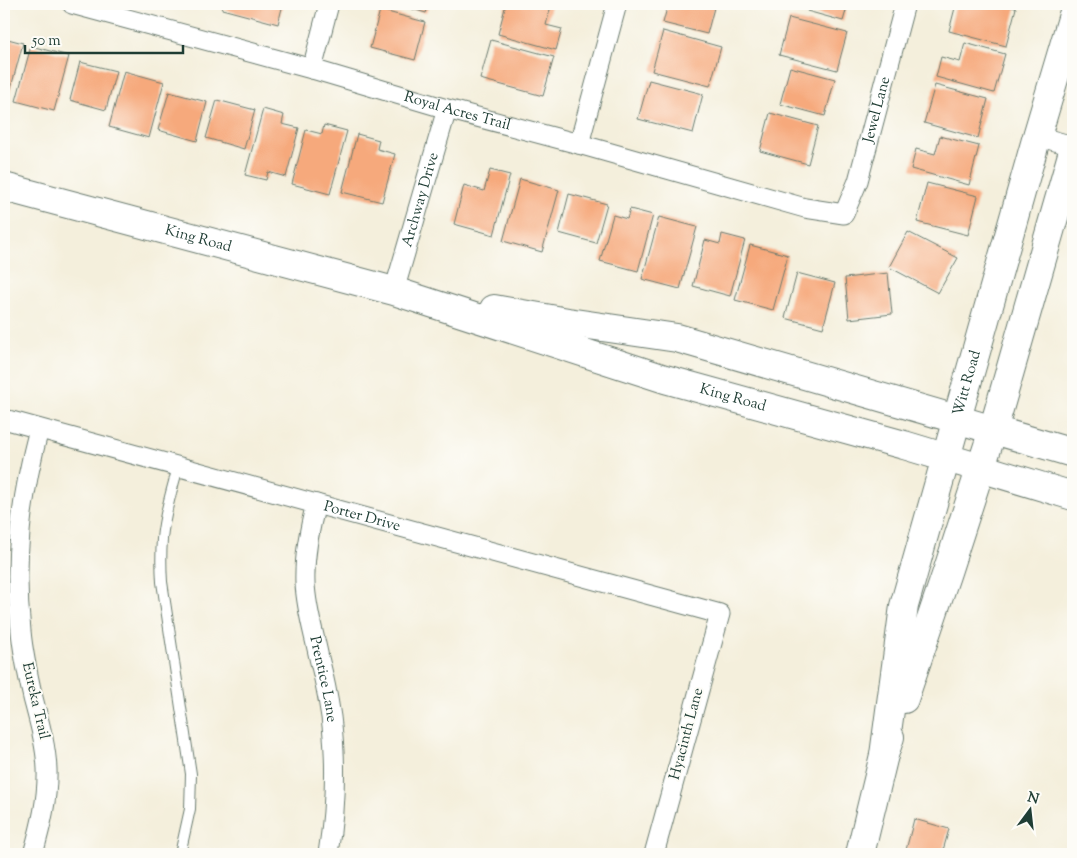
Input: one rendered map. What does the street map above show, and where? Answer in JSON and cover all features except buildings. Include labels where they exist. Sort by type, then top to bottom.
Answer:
[{"type":"street","name":"Royal Acres Trail","points":[[72,4],[312,68],[447,109],[805,208],[844,214]]},
{"type":"street","points":[[312,68],[329,4]]},
{"type":"street","points":[[579,144],[617,4]]},
{"type":"street","name":"Jewel Lane","points":[[844,214],[858,181],[905,4]]},
{"type":"street","name":"Witt Road","points":[[884,755],[904,606],[1073,15]]},
{"type":"street","name":"Archway Drive","points":[[394,291],[447,109]]},
{"type":"street","points":[[1037,136],[1073,146]]},
{"type":"street","name":"Witt Road","points":[[860,854],[884,755],[947,572],[993,430],[1073,151]]},
{"type":"street","name":"King Road","points":[[4,186],[394,291],[665,380],[904,445],[1073,496]]},
{"type":"street","name":"King Road","points":[[394,291],[568,322],[677,338],[1073,453]]},
{"type":"street","name":"Porter Drive","points":[[4,419],[720,614]]},
{"type":"street","name":"Eureka Trail","points":[[33,854],[45,807],[47,768],[45,748],[21,633],[17,570],[22,508],[27,477],[39,429]]},
{"type":"street","name":"Prentice Lane","points":[[316,504],[307,541],[305,583],[306,603],[331,718],[334,787],[328,854]]},
{"type":"street","name":"Hyacinth Lane","points":[[654,854],[720,614]]},
{"type":"lane","points":[[178,467],[166,515],[161,560],[162,582],[192,774],[190,809],[180,854]]}]
